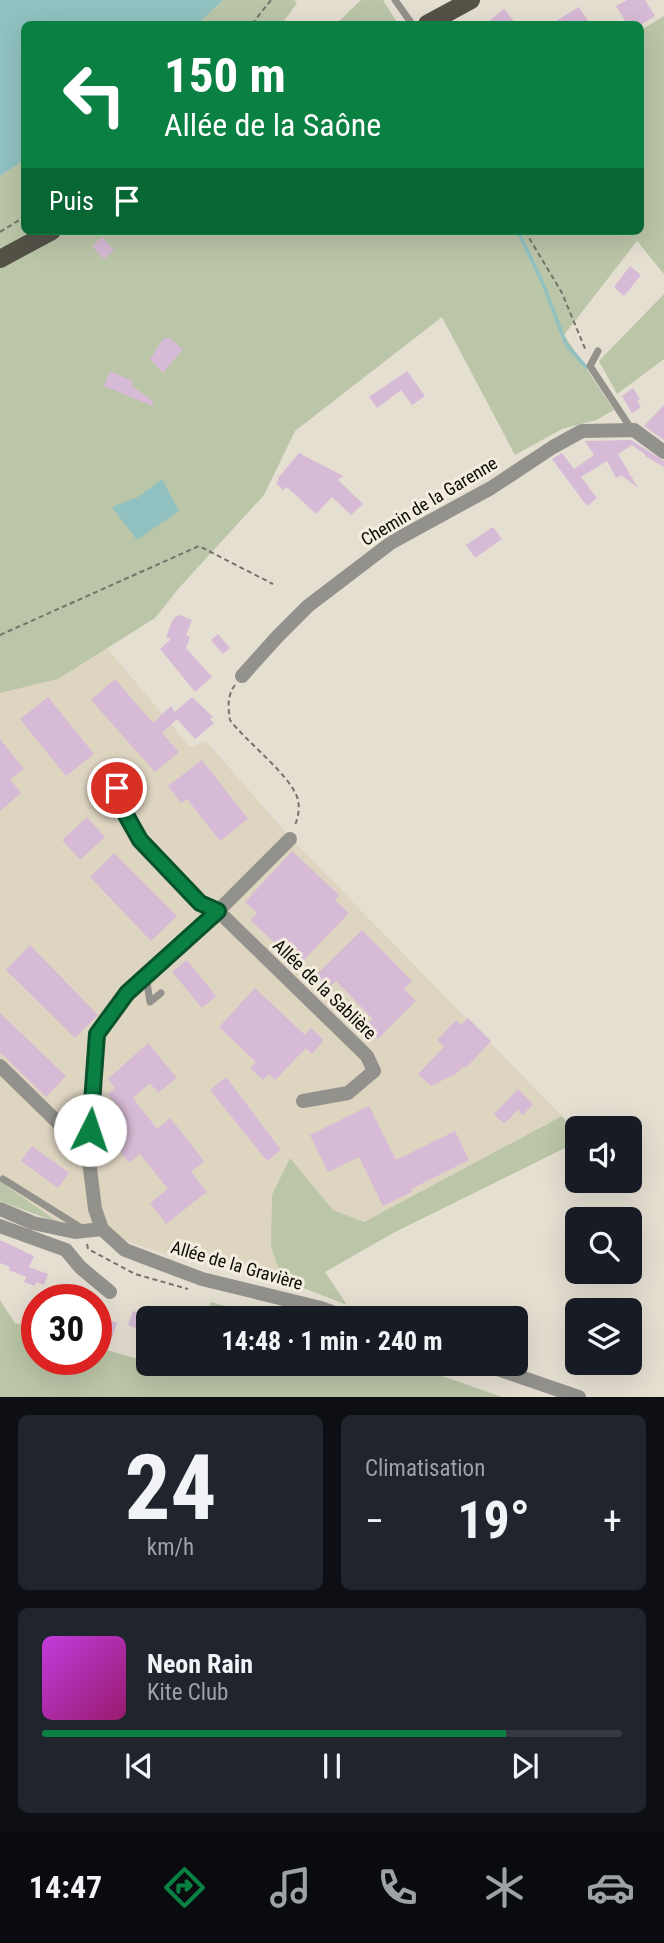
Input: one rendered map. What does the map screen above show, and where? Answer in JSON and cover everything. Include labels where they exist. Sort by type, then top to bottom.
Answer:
[{"type":"main road","points":[[432,21],[471,0]]},
{"type":"main road","points":[[0,259],[45,235]]},
{"type":"street","points":[[632,430],[664,452]]},
{"type":"street","name":"Chemin de la Garenne","points":[[242,676],[276,637],[309,606],[392,542],[491,488],[582,431],[632,430]]},
{"type":"street","points":[[117,788],[126,815],[140,840],[200,903],[218,911]]},
{"type":"street","points":[[0,1209],[33,1223],[79,1231],[102,1229],[95,1209],[88,1152],[97,1034],[127,993],[218,911],[290,839]]},
{"type":"street","name":"Allée de la Sablière","points":[[218,911],[367,1056],[374,1071],[348,1093],[303,1101]]},
{"type":"street","points":[[0,1066],[88,1152]]},
{"type":"street","points":[[0,1226],[66,1250],[80,1267],[100,1284]]},
{"type":"street","name":"Allée de la Gravière","points":[[102,1229],[125,1250],[202,1279],[313,1306]]},
{"type":"street","points":[[66,1250],[79,1231]]},
{"type":"street","points":[[518,1376],[579,1397]]},
{"type":"lane","points":[[395,0],[410,21]]},
{"type":"lane","points":[[598,351],[590,366],[632,430]]},
{"type":"lane","points":[[146,976],[150,1002],[161,993]]},
{"type":"lane","points":[[3,1179],[79,1231]]},
{"type":"path","points":[[254,21],[271,0]]},
{"type":"path","points":[[0,232],[21,219]]},
{"type":"path","points":[[527,235],[562,293],[591,362]]},
{"type":"path","points":[[0,635],[199,546],[273,584]]},
{"type":"path","points":[[242,676],[231,692],[228,705],[230,720],[283,776],[298,798],[298,818],[290,839]]},
{"type":"shaded area","points":[[107,648],[190,747],[206,741],[295,843],[562,1116],[364,1222],[333,1210],[290,1158],[271,1248],[283,1280],[167,1255],[95,1230],[59,1223],[0,1181],[0,693],[58,679]]},
{"type":"green space","points":[[223,0],[294,0],[297,3],[284,21],[201,21]]},
{"type":"green space","points":[[361,0],[383,0],[396,21],[339,21]]},
{"type":"green space","points":[[664,16],[664,274],[637,241],[564,335],[614,410],[596,420],[562,429],[515,455],[442,317],[295,431],[264,495],[155,618],[58,679],[0,693],[0,176],[21,162],[21,235],[644,235],[644,28]]},
{"type":"green space","points":[[664,294],[664,359],[617,394],[599,361]]},
{"type":"green space","points":[[562,1116],[565,1120],[565,1148],[393,1233],[325,1272],[347,1305],[283,1280],[271,1248],[272,1195],[290,1158],[333,1210],[364,1222]]},
{"type":"green space","points":[[0,1181],[59,1223],[0,1201]]},
{"type":"green space","points":[[0,1300],[15,1323],[21,1325],[21,1375],[112,1375],[112,1352],[136,1358],[136,1376],[442,1376],[502,1397],[0,1397]]},
{"type":"green space","points":[[211,1302],[226,1306],[209,1306]]},
{"type":"water","points":[[0,0],[223,0],[201,21],[21,21],[21,162],[0,176]]},
{"type":"water","points":[[162,479],[179,511],[137,540],[112,507],[138,497]]},
{"type":"building","points":[[627,0],[645,0],[655,16],[644,23],[625,21],[616,6]]},
{"type":"building","points":[[579,7],[588,21],[556,21]]},
{"type":"building","points":[[504,9],[514,21],[489,21]]},
{"type":"building","points":[[102,237],[114,250],[104,259],[92,246]]},
{"type":"building","points":[[630,266],[641,275],[624,296],[614,287]]},
{"type":"building","points":[[169,338],[183,349],[163,373],[150,359],[163,339]]},
{"type":"building","points":[[110,371],[133,381],[131,385],[154,402],[152,406],[104,386]]},
{"type":"building","points":[[407,371],[425,396],[412,405],[401,390],[377,408],[369,397]]},
{"type":"building","points":[[633,388],[640,399],[637,400],[641,407],[632,413],[622,396]]},
{"type":"building","points":[[664,405],[664,440],[644,426]]},
{"type":"building","points":[[631,440],[664,461],[664,467],[632,445],[618,454],[638,488],[621,475],[616,478],[607,461],[581,477],[597,498],[587,506],[552,459],[562,453],[574,469],[594,455],[585,441]]},
{"type":"building","points":[[299,453],[343,476],[338,480],[363,504],[351,515],[332,497],[316,514],[287,487],[283,490],[276,483],[278,478]]},
{"type":"building","points":[[493,527],[502,539],[475,558],[466,545]]},
{"type":"building","points":[[180,615],[192,620],[186,635],[190,637],[186,648],[212,677],[195,692],[160,649],[171,639],[166,637],[172,621]]},
{"type":"building","points":[[218,634],[230,648],[223,654],[211,640]]},
{"type":"building","points":[[115,679],[153,723],[171,706],[175,712],[192,697],[213,717],[210,719],[214,723],[195,739],[177,719],[162,733],[179,752],[155,772],[91,700]]},
{"type":"building","points":[[48,697],[94,754],[66,776],[20,719]]},
{"type":"building","points":[[0,739],[24,769],[10,779],[21,793],[0,811]]},
{"type":"building","points":[[202,760],[248,819],[220,841],[187,799],[181,803],[168,786]]},
{"type":"building","points":[[87,817],[105,837],[80,860],[62,840]]},
{"type":"building","points":[[292,851],[339,895],[335,900],[349,913],[299,965],[250,920],[257,913],[245,902]]},
{"type":"building","points":[[114,853],[177,916],[151,941],[90,877]]},
{"type":"building","points":[[362,930],[412,981],[404,989],[416,1001],[378,1039],[365,1026],[373,1019],[336,981],[328,988],[316,975]]},
{"type":"building","points":[[30,945],[98,1015],[75,1038],[6,970]]},
{"type":"building","points":[[187,960],[216,996],[202,1008],[172,972]]},
{"type":"building","points":[[255,988],[305,1035],[311,1028],[324,1040],[312,1054],[306,1048],[275,1080],[269,1074],[263,1080],[250,1068],[256,1062],[219,1027]]},
{"type":"building","points":[[0,1013],[66,1076],[46,1097],[0,1052]]},
{"type":"building","points":[[468,1018],[491,1041],[466,1068],[464,1066],[457,1073],[431,1086],[418,1074],[444,1047],[437,1040],[456,1020],[461,1025]]},
{"type":"building","points":[[148,1043],[177,1078],[158,1093],[150,1083],[133,1098],[157,1129],[170,1118],[204,1161],[191,1172],[207,1192],[166,1224],[150,1203],[168,1189],[140,1154],[129,1163],[107,1135],[115,1129],[109,1122],[122,1112],[108,1094],[115,1088],[108,1079]]},
{"type":"building","points":[[226,1077],[281,1150],[267,1161],[210,1090]]},
{"type":"building","points":[[518,1089],[533,1104],[523,1115],[518,1110],[504,1124],[494,1114]]},
{"type":"building","points":[[369,1106],[396,1160],[455,1131],[469,1160],[383,1206],[359,1157],[328,1172],[310,1135]]},
{"type":"building","points":[[32,1146],[69,1173],[58,1188],[21,1161]]},
{"type":"building","points":[[0,1240],[34,1256],[29,1267],[48,1274],[44,1284],[30,1284],[24,1282],[26,1277],[0,1263]]},
{"type":"building","points":[[133,1311],[136,1312],[136,1328],[128,1325]]},
{"type":"building","points":[[112,1321],[117,1323],[112,1338]]},
{"type":"waterway","points":[[520,235],[544,286],[566,344],[586,367]]},
{"type":"route","points":[[90,1130],[97,1034],[127,993],[218,911],[200,903],[140,840],[126,815],[117,788]]}]
